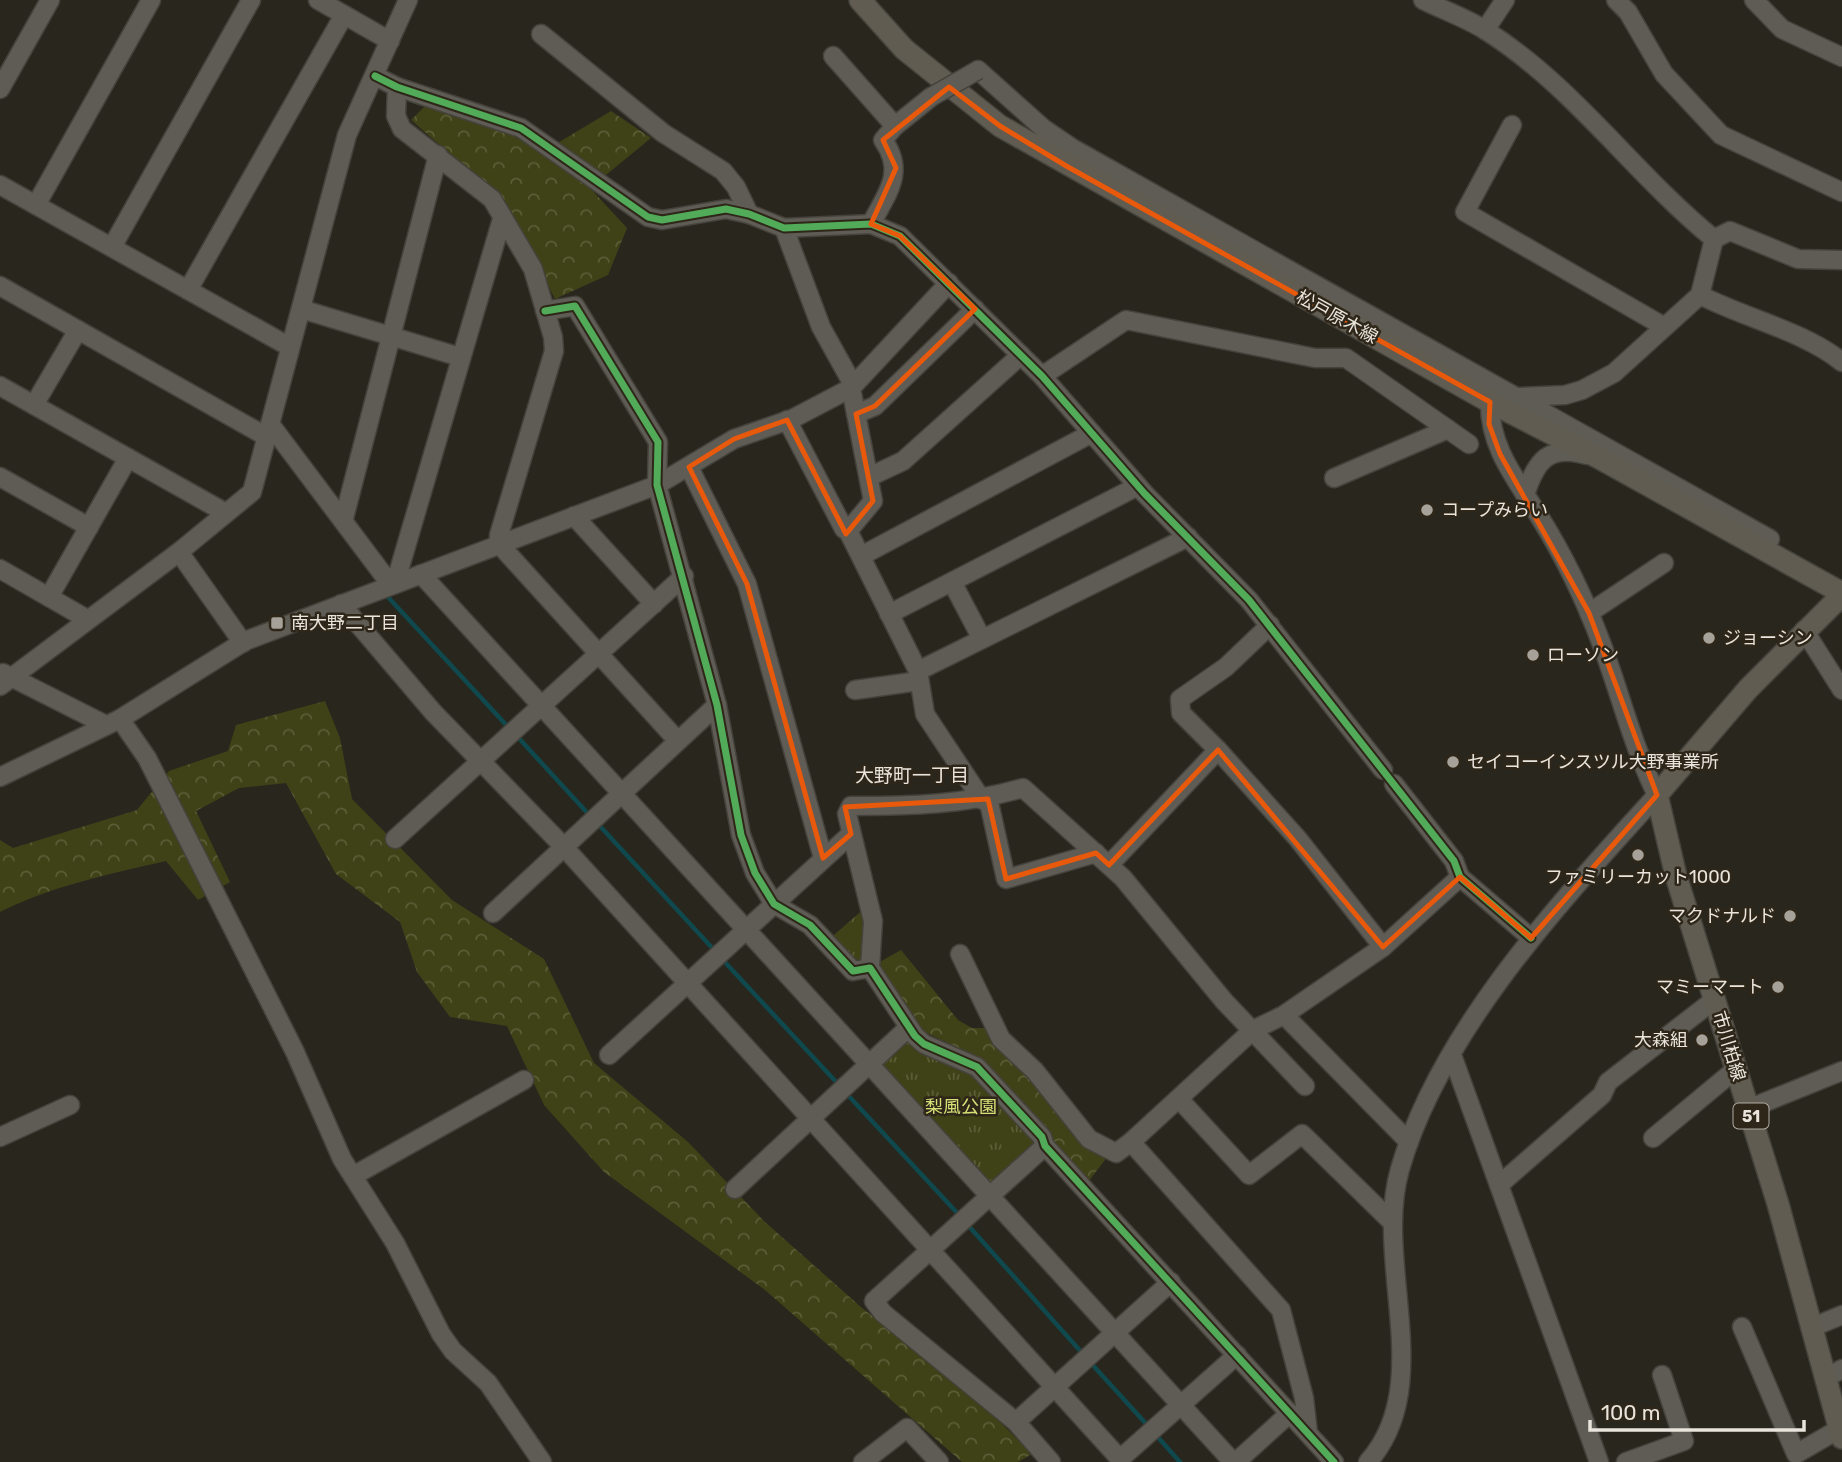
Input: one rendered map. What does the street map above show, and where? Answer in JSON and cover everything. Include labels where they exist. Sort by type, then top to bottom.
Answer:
[{"type":"main road","name":"松戸原木線","points":[[860,0],[904,49],[1000,126],[1284,278],[1490,402],[1601,459],[1842,594]]},
{"type":"main road","points":[[1657,795],[1748,689],[1842,594]]},
{"type":"main road","name":"市川柏線","points":[[1657,795],[1676,876],[1812,1327],[1834,1373],[1840,1425]]},
{"type":"street","points":[[0,89],[50,0]]},
{"type":"street","points":[[36,205],[151,0]]},
{"type":"street","points":[[112,247],[251,0]]},
{"type":"street","points":[[318,0],[390,41]]},
{"type":"street","points":[[4,678],[179,551],[252,492],[347,135],[408,0]]},
{"type":"street","points":[[1423,0],[1485,30],[1565,93],[1689,218],[1714,239]]},
{"type":"street","points":[[1485,30],[1505,0]]},
{"type":"street","points":[[1616,0],[1628,12],[1664,74],[1721,135],[1842,192]]},
{"type":"street","points":[[1754,0],[1782,29],[1842,57]]},
{"type":"street","points":[[188,290],[344,15]]},
{"type":"street","points":[[541,34],[663,133],[723,171],[737,187],[749,214]]},
{"type":"street","points":[[833,56],[895,126]]},
{"type":"street","points":[[871,224],[896,168],[894,155],[883,140],[895,126],[931,97],[978,70],[1044,129],[1284,278],[1519,397],[1770,539]]},
{"type":"street","points":[[375,76],[397,87],[521,128],[648,217],[662,220],[726,209],[749,214],[784,228],[871,224],[900,236],[1042,376],[1138,486],[1270,625],[1383,770]]},
{"type":"street","points":[[397,87],[396,116],[402,129],[492,199],[533,269],[554,351],[499,535],[499,544],[677,740]]},
{"type":"street","points":[[1512,125],[1465,212],[1663,327]]},
{"type":"street","points":[[344,519],[438,155]]},
{"type":"street","points":[[0,185],[290,347]]},
{"type":"street","points":[[393,584],[502,219]]},
{"type":"street","points":[[784,228],[821,327],[850,381],[873,501],[848,531]]},
{"type":"street","points":[[1519,397],[1565,395],[1582,390],[1614,373],[1700,295],[1714,239],[1730,231],[1798,259],[1842,260]]},
{"type":"street","points":[[0,777],[113,722],[243,643],[657,485],[734,439],[788,420],[851,388],[949,283]]},
{"type":"street","points":[[0,286],[269,431],[344,519],[393,584]]},
{"type":"street","points":[[1700,295],[1733,312],[1808,342],[1842,362]]},
{"type":"street","points":[[545,311],[575,306],[658,442],[657,485],[684,576],[717,705],[741,835],[755,873],[774,904],[810,925],[853,971],[870,968]]},
{"type":"street","points":[[301,309],[460,357]]},
{"type":"street","points":[[856,414],[875,406],[975,309]]},
{"type":"street","points":[[1042,376],[1126,320],[1315,358],[1346,358],[1469,444]]},
{"type":"street","points":[[34,405],[78,330]]},
{"type":"street","points":[[869,477],[903,461],[1021,355]]},
{"type":"street","points":[[0,386],[226,513]]},
{"type":"street","points":[[1368,1462],[1382,1447],[1391,1427],[1400,1389],[1392,1222],[1397,1181],[1409,1142],[1452,1055],[1531,938],[1657,795],[1638,756],[1589,613],[1553,541],[1500,454],[1489,424],[1490,402]]},
{"type":"street","points":[[788,420],[844,529],[848,531],[861,556],[918,676],[925,714],[985,799],[1006,879],[1103,859],[1218,750]]},
{"type":"street","points":[[1334,478],[1448,429]]},
{"type":"street","points":[[861,556],[1092,433]]},
{"type":"street","points":[[1525,495],[1538,463],[1549,455],[1576,452],[1601,459]]},
{"type":"street","points":[[49,597],[128,458]]},
{"type":"street","points":[[690,467],[747,584],[822,858]]},
{"type":"street","points":[[0,477],[89,527]]},
{"type":"street","points":[[889,614],[1138,486]]},
{"type":"street","points":[[574,516],[654,604]]},
{"type":"street","points":[[855,690],[918,676],[982,639],[1188,537]]},
{"type":"street","points":[[179,551],[243,643]]},
{"type":"street","points":[[1589,613],[1664,563]]},
{"type":"street","points":[[0,569],[87,618]]},
{"type":"street","points":[[421,574],[1234,1462],[1290,1413]]},
{"type":"street","points":[[395,839],[684,576]]},
{"type":"street","points":[[951,582],[982,639]]},
{"type":"street","points":[[341,604],[433,712],[563,846],[1118,1460],[1237,1355]]},
{"type":"street","points":[[1270,625],[1226,667],[1180,699],[1181,713],[1298,839],[1383,947]]},
{"type":"street","points":[[1804,630],[1842,690]]},
{"type":"street","points":[[4,678],[113,722],[162,786],[295,1052],[342,1159],[395,1243],[441,1334],[453,1351],[488,1384],[542,1462]]},
{"type":"street","points":[[493,913],[717,705]]},
{"type":"street","points":[[1394,784],[1454,861],[1460,877],[1531,938]]},
{"type":"street","points":[[1305,1086],[1186,958],[1140,899],[1103,859],[1023,788],[985,799],[931,806],[851,807],[846,814],[873,921],[870,968],[908,1028],[924,1044],[977,1067],[1042,1137],[1045,1146],[1334,1462]]},
{"type":"street","points":[[609,1055],[851,834]]},
{"type":"street","points":[[960,954],[1001,1039],[1035,1071],[1089,1139],[1116,1153],[1180,1099],[1253,1030],[1283,1015],[1383,947],[1460,877]]},
{"type":"street","points":[[1499,1185],[1602,1095],[1608,1082],[1714,1000]]},
{"type":"street","points":[[1283,1015],[1409,1142]]},
{"type":"street","points":[[735,1189],[908,1028]]},
{"type":"street","points":[[1452,1055],[1599,1462]]},
{"type":"street","points":[[1653,1138],[1736,1069]]},
{"type":"street","points":[[1748,1109],[1842,1071]]},
{"type":"street","points":[[353,1176],[524,1080]]},
{"type":"street","points":[[1180,1099],[1250,1175],[1302,1134],[1392,1222]]},
{"type":"street","points":[[0,1138],[70,1105]]},
{"type":"street","points":[[1130,1142],[1281,1310],[1304,1398],[1308,1433]]},
{"type":"street","points":[[1045,1146],[874,1301],[883,1313],[1016,1422],[1051,1462]]},
{"type":"street","points":[[1016,1422],[1171,1282]]},
{"type":"street","points":[[1812,1327],[1842,1315]]},
{"type":"street","points":[[1742,1327],[1796,1454],[1840,1425]]},
{"type":"street","points":[[1626,1462],[1684,1441],[1662,1375]]},
{"type":"street","points":[[863,1462],[907,1428],[939,1462]]},
{"type":"highlighted area","points":[[949,87],[1000,126],[1068,167],[1490,402],[1489,424],[1500,454],[1589,613],[1657,795],[1531,938],[1460,877],[1383,947],[1218,750],[1109,865],[1096,853],[1006,879],[988,799],[845,807],[851,834],[823,858],[747,584],[689,467],[734,439],[787,420],[846,534],[873,501],[856,414],[875,406],[975,309],[900,236],[871,224],[896,168],[883,140]]},
{"type":"green space","points":[[425,106],[506,131],[541,153],[611,111],[651,138],[590,188],[627,228],[608,275],[555,299],[521,231],[480,180],[411,120]]},
{"type":"green space","points":[[325,701],[340,738],[352,799],[452,900],[544,959],[594,1063],[688,1142],[765,1222],[861,1307],[986,1408],[1032,1454],[1018,1462],[962,1462],[765,1290],[604,1172],[544,1105],[507,1026],[450,1017],[417,972],[400,922],[336,874],[286,783],[239,788],[196,811],[230,882],[198,900],[166,861],[60,888],[0,912],[0,840],[13,848],[137,810],[169,771],[228,751],[236,725]]},
{"type":"green space","points":[[866,907],[867,965],[854,967],[827,941]]},
{"type":"green space","points":[[901,950],[958,1020],[972,1028],[985,1028],[1104,1154],[1105,1160],[1088,1182],[983,1060],[921,1030],[878,963]]},
{"type":"green space","name":"梨風公園","points":[[908,1039],[973,1074],[1035,1140],[1036,1146],[993,1184],[989,1184],[880,1066]]},
{"type":"waterway","points":[[387,596],[509,728]]},
{"type":"waterway","points":[[515,734],[592,818]]},
{"type":"waterway","points":[[598,824],[715,951]]},
{"type":"waterway","points":[[721,958],[839,1085]]},
{"type":"waterway","points":[[845,1092],[960,1216]]},
{"type":"waterway","points":[[966,1223],[1083,1354]]},
{"type":"waterway","points":[[1089,1361],[1149,1427]]},
{"type":"waterway","points":[[1155,1434],[1180,1462]]},
{"type":"cycle path","points":[[375,76],[397,87],[521,128],[648,217],[662,220],[726,209],[749,214],[784,228],[871,224],[900,236],[1042,376],[1144,493],[1249,600],[1454,861],[1460,877],[1531,938]]},
{"type":"cycle path","points":[[545,311],[575,306],[658,442],[657,485],[717,705],[741,835],[755,873],[774,904],[810,925],[853,971],[870,968],[915,1036],[924,1044],[977,1067],[1042,1137],[1045,1146],[1334,1462]]},
{"type":"place","name":"コープみらい","points":[[1427,510]]},
{"type":"place","name":"南大野二丁目","points":[[277,623]]},
{"type":"place","name":"ジョーシン","points":[[1709,638]]},
{"type":"place","name":"ローソン","points":[[1533,655]]},
{"type":"place","name":"セイコーインスツル大野事業所","points":[[1453,762]]},
{"type":"place","name":"ファミリーカット1000","points":[[1638,855]]},
{"type":"place","name":"マクドナルド","points":[[1790,916]]},
{"type":"place","name":"マミーマート","points":[[1778,987]]},
{"type":"place","name":"大森組","points":[[1702,1040]]},
{"type":"district","name":"大野町一丁目","points":[[912,775]]}]
